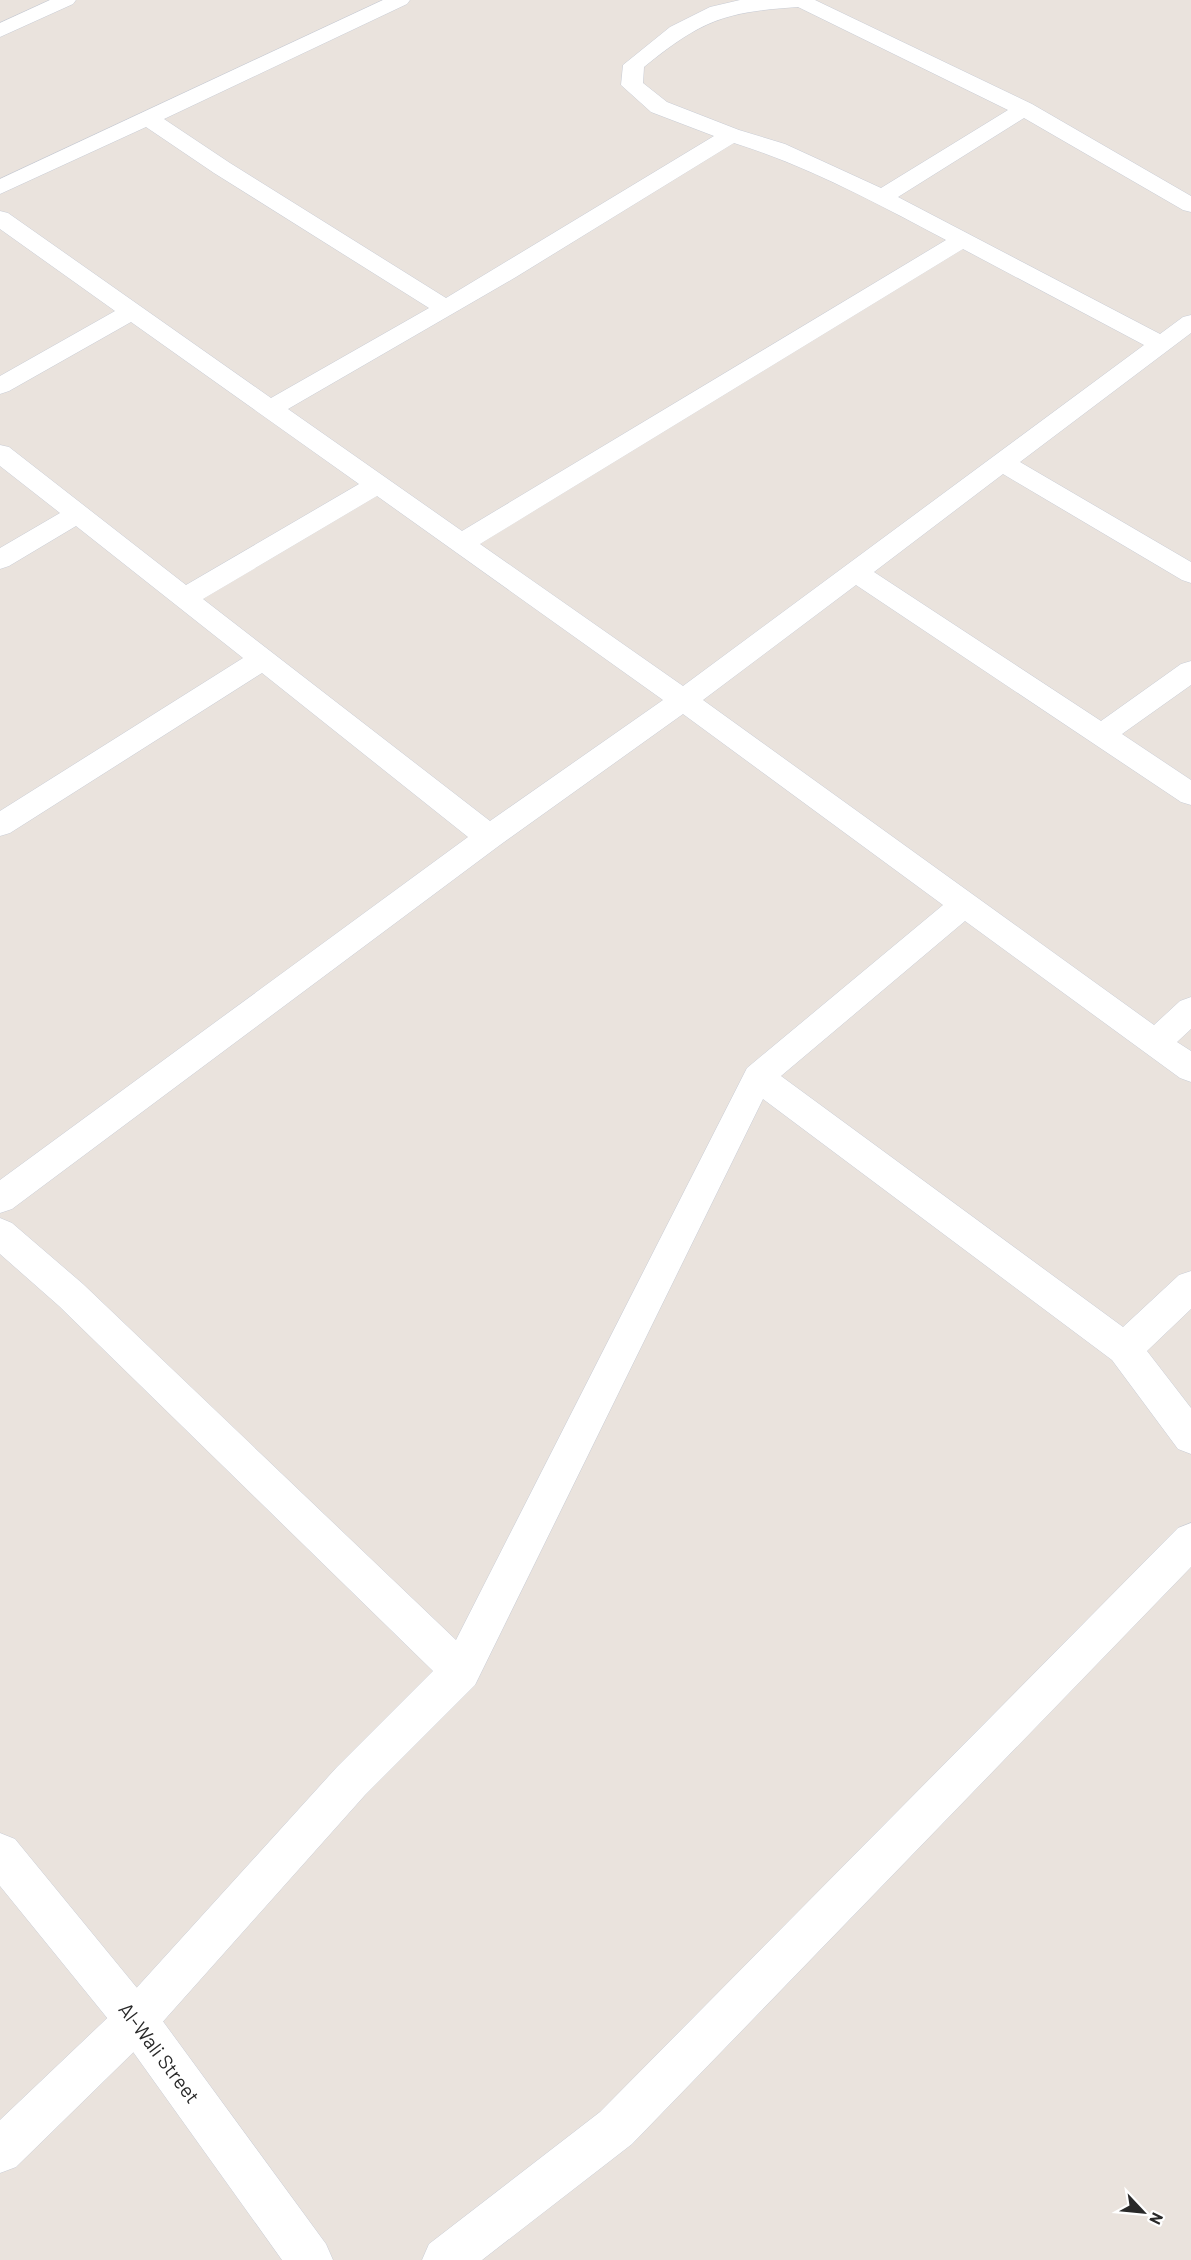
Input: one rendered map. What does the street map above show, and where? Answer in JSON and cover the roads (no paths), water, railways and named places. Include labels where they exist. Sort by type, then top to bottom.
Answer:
[{"type":"street","points":[[0,31],[66,0]]},
{"type":"street","points":[[0,187],[400,0]]},
{"type":"street","points":[[1161,344],[882,197],[777,149],[731,135],[659,107],[632,85],[634,65],[667,38],[707,15],[747,5],[800,1],[1024,109],[1191,205]]},
{"type":"street","points":[[882,197],[1024,109]]},
{"type":"street","points":[[148,118],[222,168],[446,308]]},
{"type":"street","points":[[270,409],[446,308],[731,135]]},
{"type":"street","points":[[0,218],[683,700],[1191,1069]]},
{"type":"street","points":[[461,543],[964,239]]},
{"type":"street","points":[[0,386],[132,311]]},
{"type":"street","points":[[0,1199],[489,837],[683,700],[1191,322]]},
{"type":"street","points":[[0,453],[489,837]]},
{"type":"street","points":[[1003,463],[1191,574]]},
{"type":"street","points":[[184,598],[377,485]]},
{"type":"street","points":[[0,560],[78,514]]},
{"type":"street","points":[[855,572],[1191,794]]},
{"type":"street","points":[[0,825],[263,659]]},
{"type":"street","points":[[1101,735],[1191,671]]},
{"type":"street","points":[[0,2151],[136,2020],[351,1781],[461,1671],[758,1077],[965,904]]},
{"type":"street","points":[[1155,1043],[1191,1010]]},
{"type":"street","points":[[758,1077],[1125,1349],[1191,1437]]},
{"type":"street","points":[[0,1233],[71,1295],[461,1671]]},
{"type":"street","points":[[1125,1349],[1191,1286]]},
{"type":"street","points":[[445,2260],[616,2128],[1191,1541]]},
{"type":"street","name":"Al-Wali Street","points":[[0,1854],[136,2020],[310,2260]]}]
